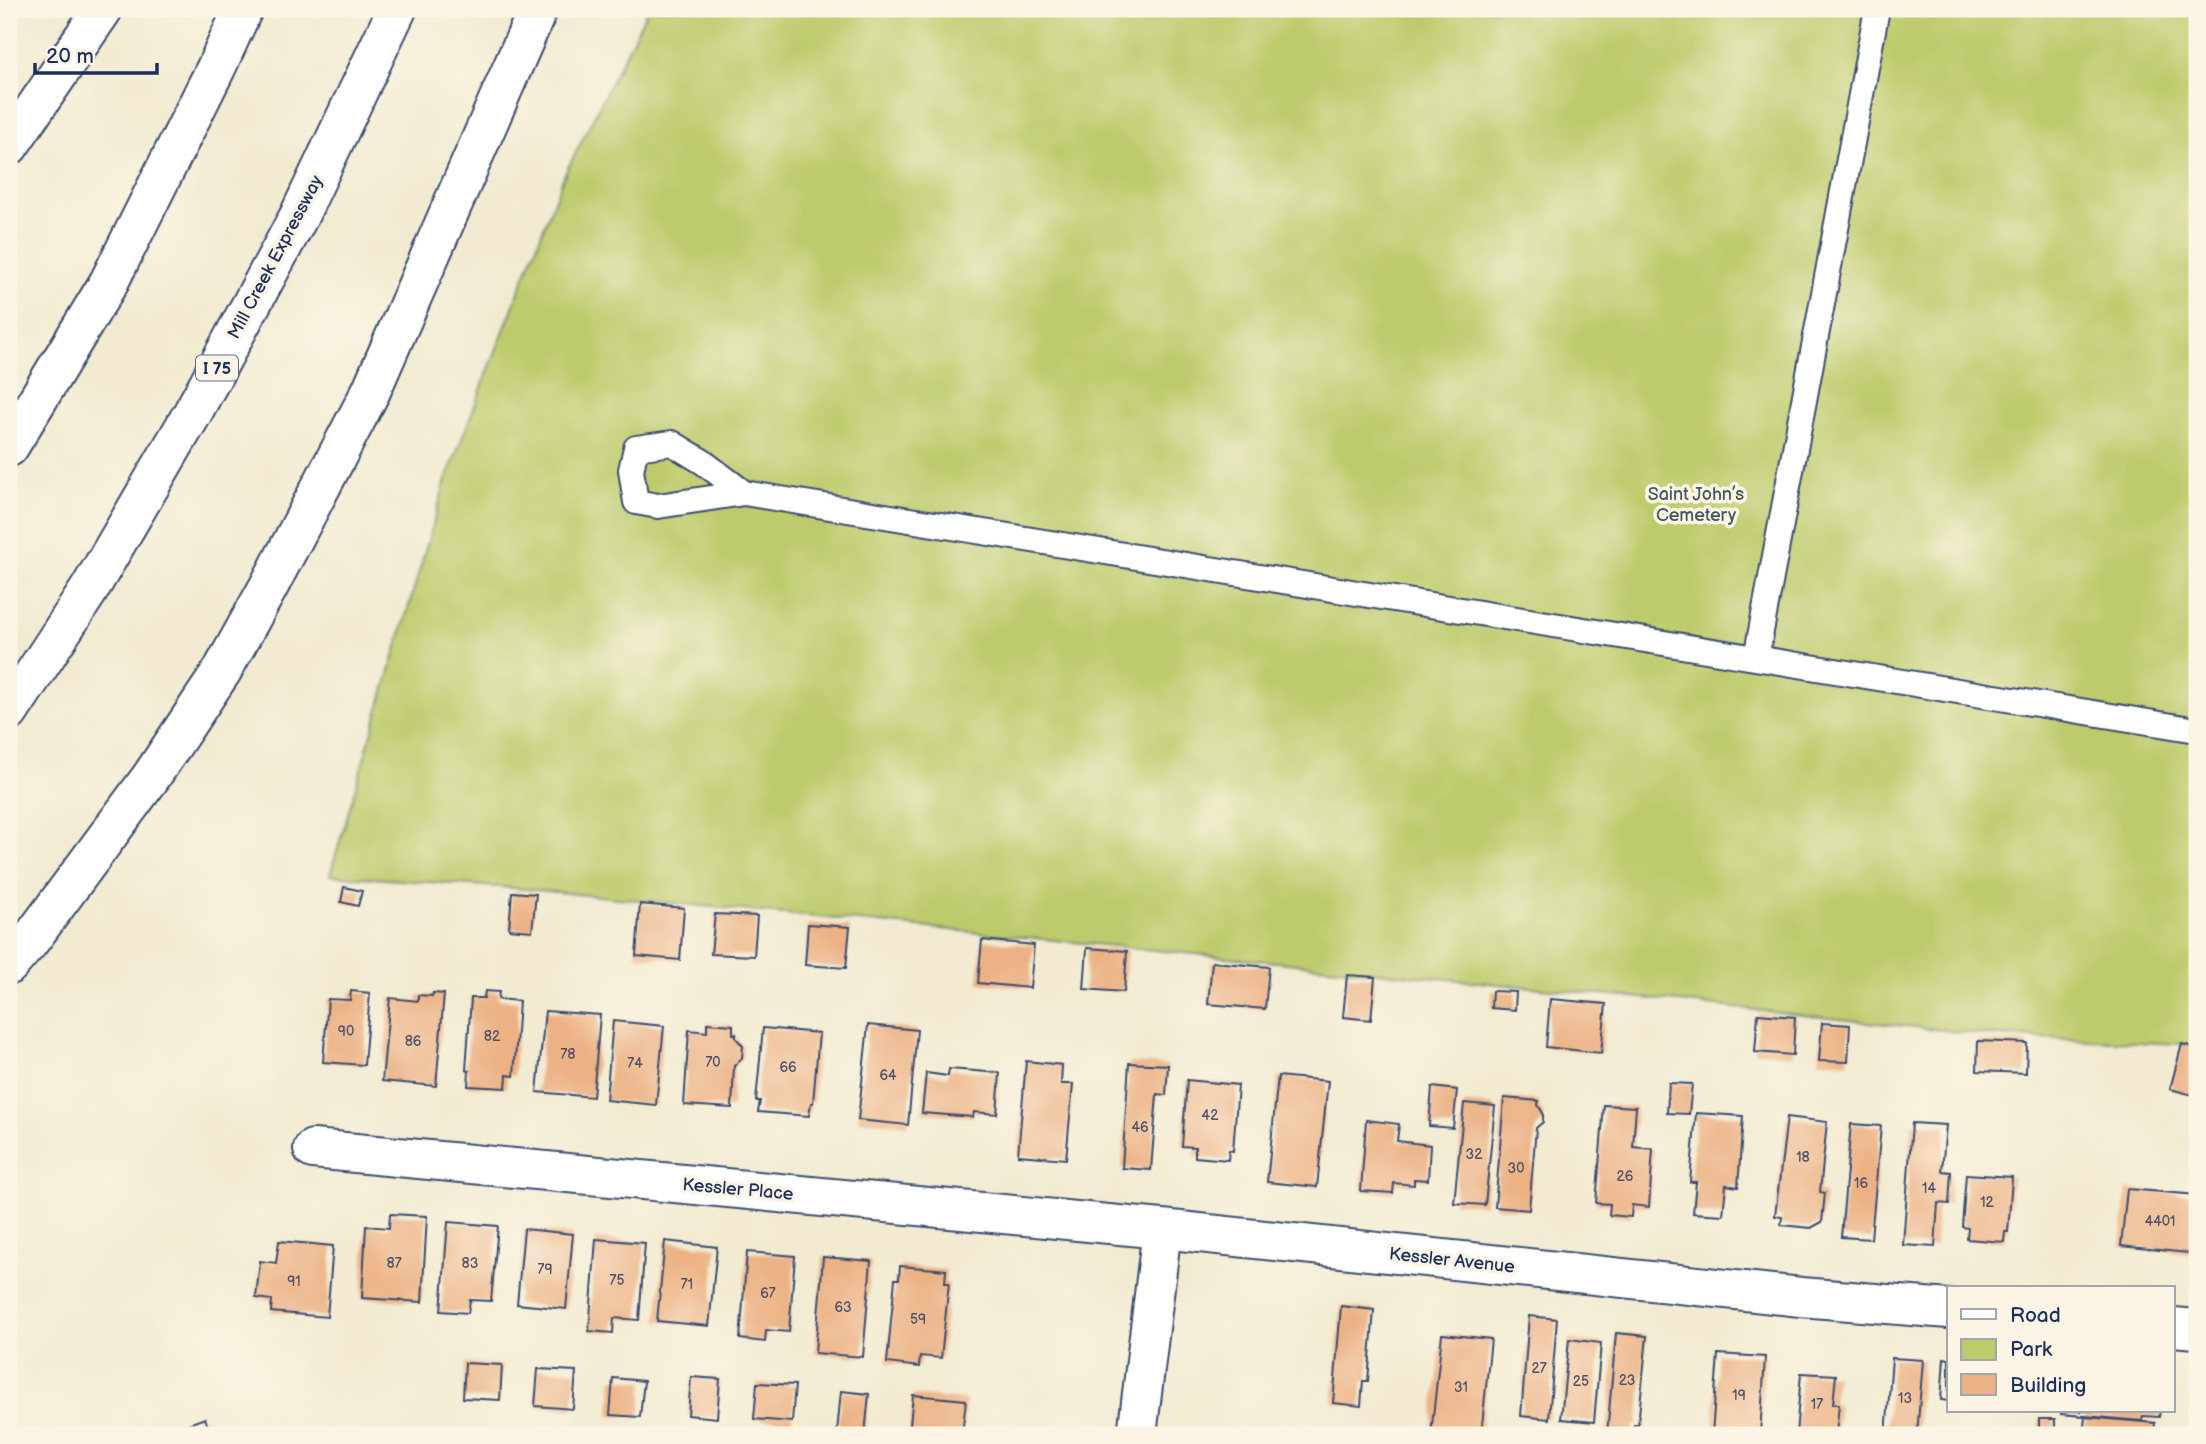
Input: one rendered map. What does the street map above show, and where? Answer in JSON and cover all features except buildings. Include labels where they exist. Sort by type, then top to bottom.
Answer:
[{"type":"main road","points":[[9,146],[103,9]]},
{"type":"main road","points":[[9,447],[109,282],[243,9]]},
{"type":"main road","name":"Mill Creek Expressway","points":[[9,712],[89,590],[192,414],[299,216],[397,9]]},
{"type":"main road","points":[[9,965],[151,777],[222,671],[371,391],[538,9]]},
{"type":"main road","name":"Kessler Place","points":[[313,1149],[1162,1229]]},
{"type":"main road","points":[[1137,1435],[1162,1229]]},
{"type":"main road","name":"Kessler Avenue","points":[[1162,1229],[1801,1297],[1947,1309]]},
{"type":"main road","points":[[2174,1327],[2197,1329]]},
{"type":"lane","points":[[1756,658],[1877,9]]},
{"type":"lane","points":[[744,494],[2197,730]]},
{"type":"green space","name":"Saint John’s Cemetery","points":[[648,9],[2197,9],[2197,1048],[2182,1044],[1998,1036],[910,926],[514,888],[330,875],[446,480],[563,178]]}]
